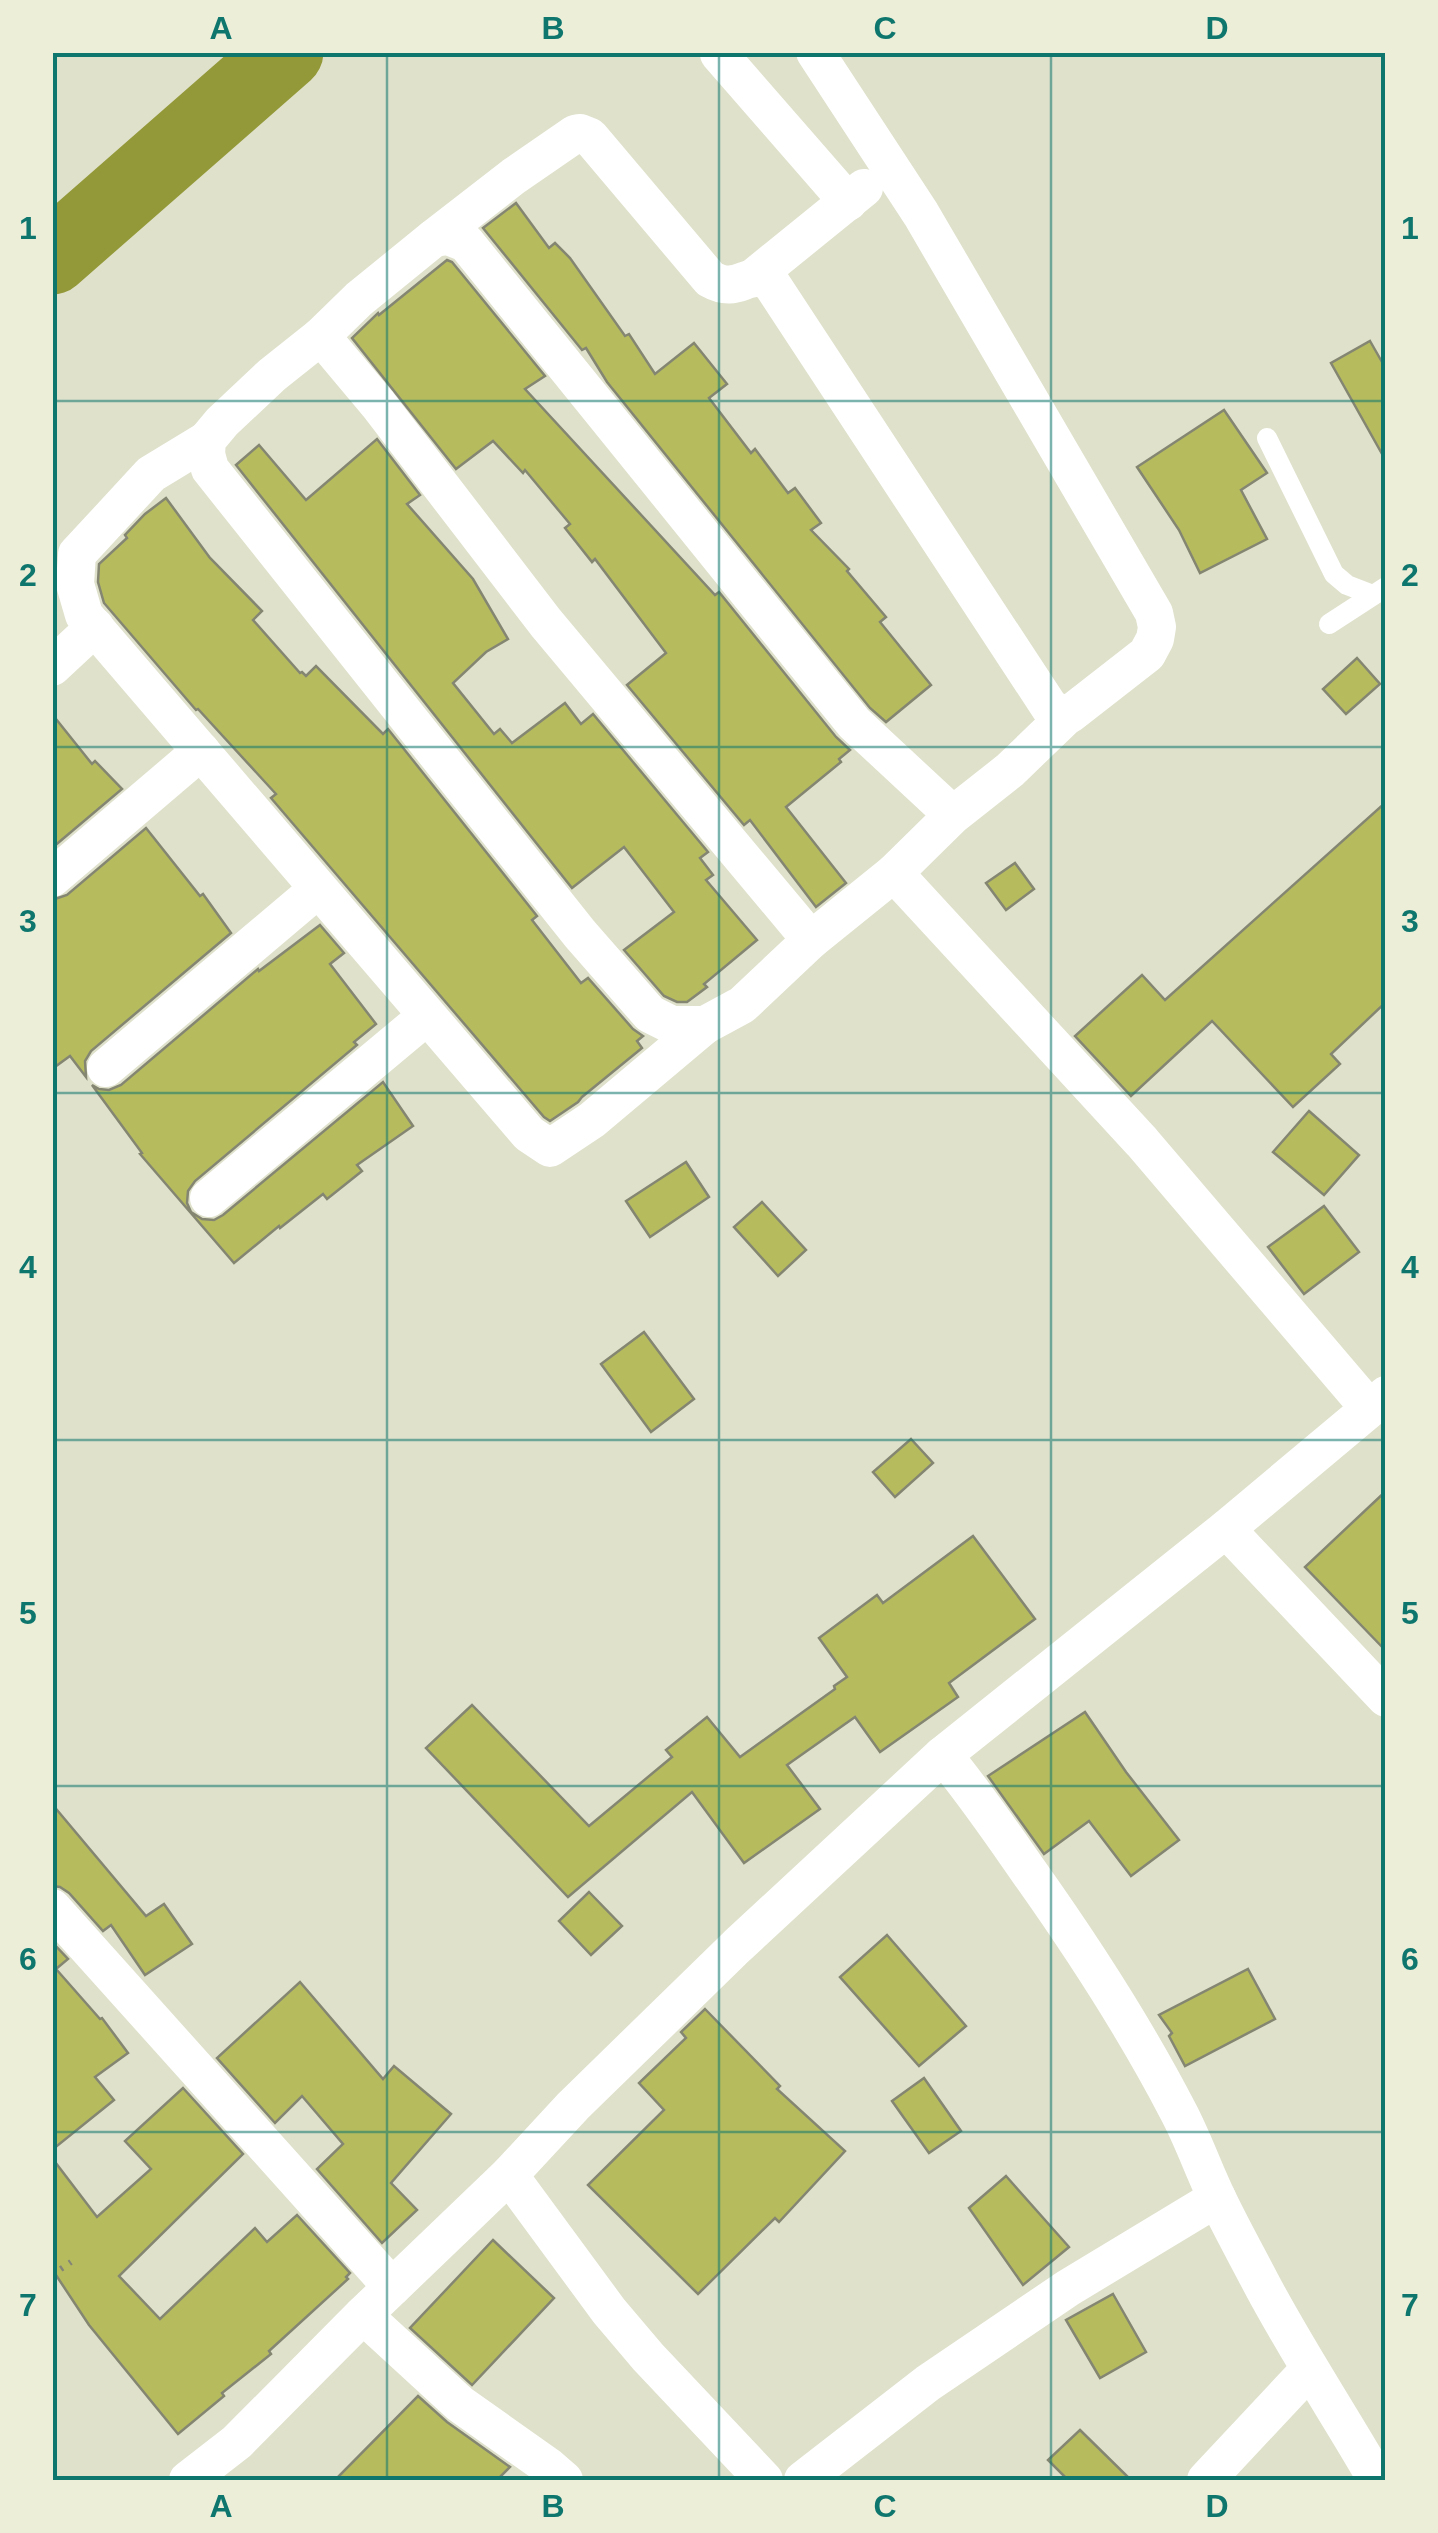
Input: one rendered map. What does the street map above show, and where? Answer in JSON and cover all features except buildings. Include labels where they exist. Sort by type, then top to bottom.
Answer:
[{"type":"street","points":[[815,52],[921,214],[1154,613],[1156,627],[1147,654],[1066,716],[1010,770],[953,814],[894,873],[812,940],[742,1005],[705,1025],[592,1120],[550,1148],[528,1134],[84,615],[75,584],[76,554],[152,474],[208,440],[272,375],[434,238],[514,176],[580,133],[590,137],[710,279],[730,286],[753,278],[771,283],[1050,708],[1066,716]]},
{"type":"street","points":[[719,54],[848,202]]},
{"type":"street","points":[[753,278],[890,167]]},
{"type":"street","points":[[434,238],[448,236],[466,242],[854,723],[953,814]]},
{"type":"street","points":[[321,336],[546,623],[812,940]]},
{"type":"street","points":[[208,440],[210,469],[580,934],[650,1014],[672,1025],[705,1025]]},
{"type":"street","points":[[52,667],[94,627]]},
{"type":"street","points":[[52,878],[201,751]]},
{"type":"street","points":[[188,2480],[236,2442],[710,1972],[943,1755],[1226,1529],[1377,1401],[894,873]]},
{"type":"street","points":[[106,1068],[318,889]]},
{"type":"street","points":[[208,1198],[428,1016]]},
{"type":"street","points":[[1226,1529],[1386,1698]]},
{"type":"street","points":[[943,1755],[968,1784],[1058,1914],[1146,2051],[1217,2198],[1308,2370],[1377,2480]]},
{"type":"street","points":[[52,1908],[392,2287]]},
{"type":"street","points":[[508,2175],[648,2358],[764,2480]]},
{"type":"street","points":[[803,2480],[928,2383],[1068,2288],[1217,2198]]},
{"type":"street","points":[[363,2315],[460,2404],[564,2480]]},
{"type":"street","points":[[1206,2480],[1308,2370]]},
{"type":"lane","points":[[1267,438],[1334,574],[1346,585],[1379,591]]},
{"type":"lane","points":[[1329,624],[1379,591]]},
{"type":"path","points":[[52,2275],[71,2262]]},
{"type":"waterway","points":[[52,257],[286,52]]}]
